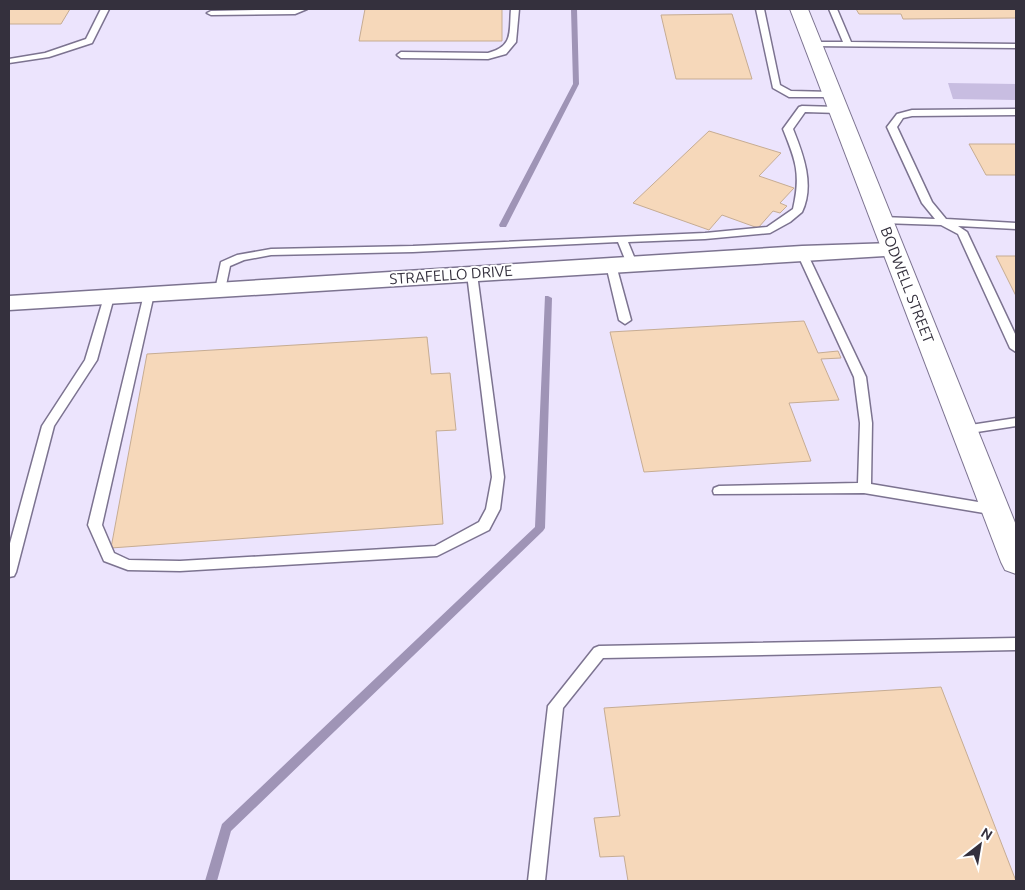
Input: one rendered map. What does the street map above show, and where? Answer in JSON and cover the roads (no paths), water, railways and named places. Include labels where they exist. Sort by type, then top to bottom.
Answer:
[{"type":"street","name":"BODWELL STREET","points":[[799,9],[1016,562]]},
{"type":"street","name":"STRAFELLO DRIVE","points":[[9,303],[802,253],[893,250]]},
{"type":"lane","points":[[9,60],[46,56],[89,41],[105,9]]},
{"type":"lane","points":[[211,13],[295,12],[303,9]]},
{"type":"lane","points":[[401,55],[488,56],[503,52],[512,42],[515,9]]},
{"type":"lane","points":[[760,9],[776,86],[789,94],[836,102]]},
{"type":"lane","points":[[833,9],[848,44]]},
{"type":"lane","points":[[813,44],[1016,46]]},
{"type":"lane","points":[[220,290],[225,264],[241,257],[271,252],[413,249],[705,236],[770,230],[798,210],[802,191],[801,161],[788,129],[802,109],[836,102]]},
{"type":"lane","points":[[1016,112],[912,113],[900,116],[892,127],[928,203],[943,222],[962,232],[1016,348]]},
{"type":"lane","points":[[882,220],[1016,226]]},
{"type":"lane","points":[[622,239],[625,320]]},
{"type":"lane","points":[[802,253],[860,377],[866,422],[864,488]]},
{"type":"lane","points":[[149,294],[95,525],[109,557],[128,565],[180,566],[437,551],[484,526],[493,509],[498,477],[472,274]]},
{"type":"lane","points":[[9,572],[48,426],[91,360],[109,297]]},
{"type":"lane","points":[[964,430],[1016,422]]},
{"type":"lane","points":[[719,491],[864,488],[996,510]]},
{"type":"lane","points":[[536,881],[556,706],[599,652],[1016,644]]},
{"type":"waterway","points":[[503,225],[576,84],[574,9]]},
{"type":"waterway","points":[[211,881],[226,828],[540,528],[548,298]]}]
